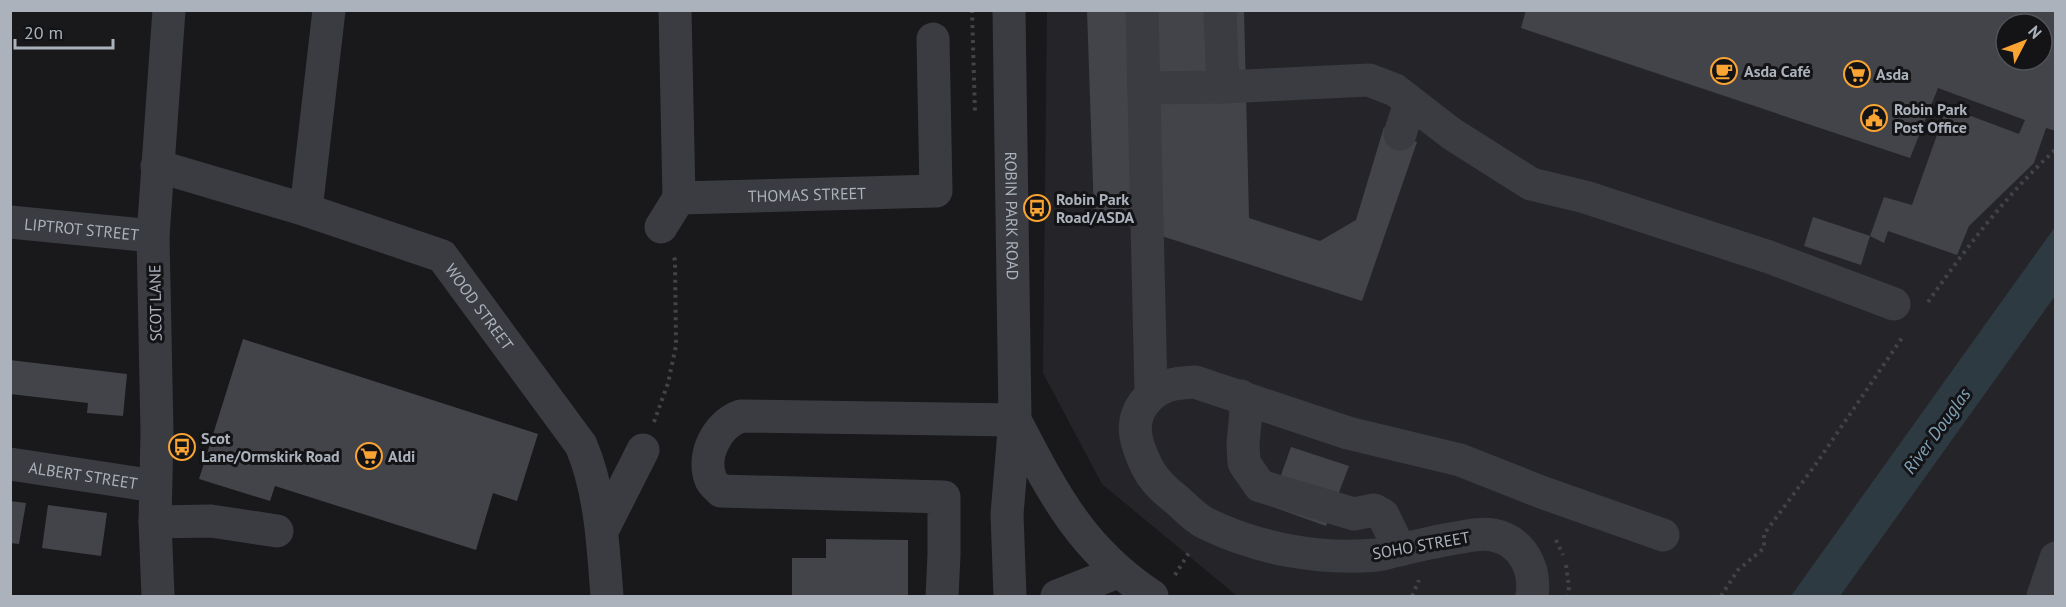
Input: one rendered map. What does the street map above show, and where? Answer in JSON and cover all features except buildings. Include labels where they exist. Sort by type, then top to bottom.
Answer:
[{"type":"street","name":"SCOT LANE","points":[[158,597],[155,522],[157,432],[153,236],[169,10]]},
{"type":"street","points":[[306,210],[329,10]]},
{"type":"street","points":[[661,227],[679,198],[675,10]]},
{"type":"street","name":"ROBIN PARK ROAD","points":[[1009,10],[1015,420],[1007,514],[1010,597]]},
{"type":"street","points":[[1142,10],[1151,393],[1173,383],[1195,382],[1348,433],[1460,460],[1541,492],[1663,535]]},
{"type":"street","points":[[1220,10],[1223,87]]},
{"type":"street","name":"THOMAS STREET","points":[[679,198],[936,191],[933,39]]},
{"type":"street","points":[[1144,88],[1223,87],[1369,80],[1395,90],[1468,145],[1531,184],[1585,197],[1758,253],[1908,315]]},
{"type":"street","points":[[1400,134],[1410,103]]},
{"type":"street","name":"WOOD STREET","points":[[158,166],[306,210],[442,256],[581,445],[591,469],[602,531],[606,596]]},
{"type":"street","name":"LIPTROT STREET","points":[[10,222],[153,236]]},
{"type":"street","name":"SOHO STREET","points":[[1151,393],[1139,409],[1134,436],[1148,469],[1162,488],[1203,522],[1257,544],[1320,555],[1378,555],[1411,560],[1480,534],[1494,535],[1517,546],[1526,556],[1532,570],[1534,586],[1532,597]]},
{"type":"street","points":[[1241,396],[1246,411],[1242,444],[1244,463],[1260,486],[1354,514],[1374,510],[1383,515],[1411,560]]},
{"type":"street","points":[[942,597],[944,497],[721,491],[712,482],[709,453],[722,428],[732,419],[741,416],[1015,420]]},
{"type":"street","name":"ROBIN PARK ROAD","points":[[1015,420],[1047,481],[1074,524],[1118,572],[1152,597]]},
{"type":"street","points":[[602,531],[643,450]]},
{"type":"street","name":"ALBERT STREET","points":[[10,464],[155,486]]},
{"type":"street","points":[[155,522],[211,520],[277,531]]},
{"type":"street","points":[[2043,597],[2055,558]]},
{"type":"street","points":[[1057,597],[1118,572]]},
{"type":"path","points":[[1721,597],[1738,570],[1764,548],[1764,534],[1816,464],[1908,315],[2055,148]]},
{"type":"path","points":[[643,450],[668,383],[675,346],[675,260],[661,227]]},
{"type":"path","points":[[1411,560],[1412,597]]},
{"type":"shaded area","points":[[1047,11],[2055,11],[2055,596],[1237,596],[1102,484],[1043,373]]},
{"type":"water","name":"River Douglas","points":[[2055,227],[2055,296],[1840,596],[1791,596]]},
{"type":"place","name":"Asda Café","points":[[1724,71]]},
{"type":"place","name":"Asda","points":[[1857,74]]},
{"type":"place","name":"Robin Park Post Office","points":[[1874,118]]},
{"type":"place","name":"Robin Park Road/ASDA","points":[[1037,208]]},
{"type":"place","name":"Scot Lane/Ormskirk Road","points":[[182,447]]},
{"type":"place","name":"Aldi","points":[[369,456]]}]
